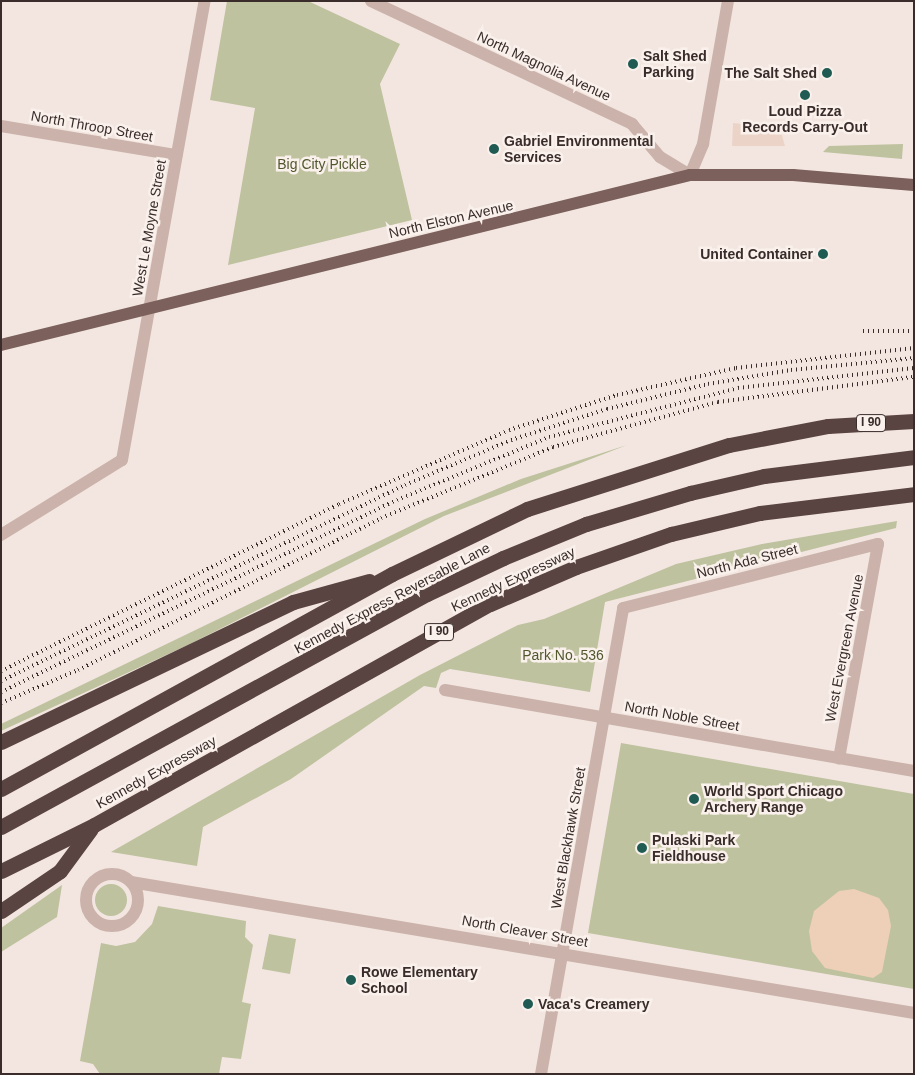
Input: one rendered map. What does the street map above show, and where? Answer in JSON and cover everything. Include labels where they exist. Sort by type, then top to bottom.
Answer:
[{"type":"highway","name":"I 90","points":[[1,789],[392,574],[527,509],[610,479],[729,445],[819,428],[914,421]]},
{"type":"highway","name":"Kennedy Express Reversable Lane","points":[[1,827],[427,594],[503,558],[586,524],[690,493],[764,476],[914,456]]},
{"type":"highway","name":"Kennedy Expressway","points":[[1,871],[94,825],[490,604],[576,567],[671,534],[760,513],[914,494]]},
{"type":"highway","points":[[1,742],[293,602],[392,574]]},
{"type":"highway","points":[[1,911],[60,871],[94,825]]},
{"type":"main road","name":"North Elston Avenue","points":[[1,345],[690,175],[793,175],[914,185]]},
{"type":"street","name":"West Le Moyne Street","points":[[1,535],[122,460],[205,1]]},
{"type":"street","name":"North Magnolia Avenue","points":[[371,1],[632,124],[660,157],[690,175]]},
{"type":"street","points":[[690,175],[703,144],[728,1]]},
{"type":"street","name":"North Throop Street","points":[[1,126],[177,155]]},
{"type":"street","name":"North Ada Street","points":[[623,608],[878,544]]},
{"type":"street","name":"West Evergreen Avenue","points":[[839,758],[878,544]]},
{"type":"street","name":"West Blackhawk Street","points":[[542,1074],[623,608]]},
{"type":"street","name":"North Noble Street","points":[[445,690],[914,771]]},
{"type":"street","name":"North Cleaver Street","points":[[131,882],[138,897],[129,920],[114,927],[91,916],[86,901],[95,880],[117,874],[131,882],[563,952],[914,1012]]},
{"type":"green space","name":"Big City Pickle","points":[[227,1],[308,1],[400,44],[380,84],[412,220],[228,265],[255,108],[210,100]]},
{"type":"green space","points":[[903,144],[902,159],[823,152],[829,146]]},
{"type":"green space","points":[[627,445],[444,516],[188,645],[1,731],[1,724],[425,519],[521,479]]},
{"type":"green space","name":"Park No. 536","points":[[897,521],[896,528],[605,602],[590,692],[450,669],[441,673],[436,688],[424,686],[291,779],[203,827],[197,866],[111,852],[420,675],[518,625],[544,619],[676,564],[762,544]]},
{"type":"green space","points":[[621,743],[914,794],[914,989],[588,933]]},
{"type":"green space","points":[[111,884],[123,888],[127,900],[123,912],[111,916],[99,912],[95,900],[99,888]]},
{"type":"green space","points":[[62,885],[57,917],[1,952],[1,928]]},
{"type":"green space","points":[[158,906],[246,921],[245,937],[253,945],[242,1002],[251,1004],[241,1059],[222,1057],[219,1074],[100,1074],[93,1064],[80,1061],[101,943],[116,946],[135,942],[152,924]]},
{"type":"green space","points":[[269,934],[296,939],[290,974],[262,969]]},
{"type":"sand","points":[[854,889],[879,898],[888,910],[891,926],[882,972],[873,978],[825,968],[812,951],[809,931],[814,911],[839,891]]},
{"type":"shaded area","points":[[733,123],[780,128],[785,146],[732,146]]},
{"type":"railway","points":[[863,331],[914,331]]},
{"type":"railway","points":[[1,671],[339,504],[509,430],[617,395],[736,368],[914,348]]},
{"type":"railway","points":[[1,681],[405,485],[511,440],[607,409],[708,384],[791,370],[914,358]]},
{"type":"railway","points":[[1,692],[397,500],[549,437],[738,388],[914,368]]},
{"type":"railway","points":[[1,703],[78,670],[381,518],[553,447],[718,402],[914,377]]},
{"type":"place","name":"Salt Shed Parking","points":[[633,64]]},
{"type":"place","name":"The Salt Shed","points":[[827,73]]},
{"type":"place","name":"Loud Pizza Records Carry-Out","points":[[805,95]]},
{"type":"place","name":"Gabriel Environmental Services","points":[[494,149]]},
{"type":"place","name":"United Container","points":[[823,254]]},
{"type":"place","name":"World Sport Chicago Archery Range","points":[[694,799]]},
{"type":"place","name":"Pulaski Park Fieldhouse","points":[[642,848]]},
{"type":"place","name":"Rowe Elementary School","points":[[351,980]]},
{"type":"place","name":"Vaca's Creamery","points":[[528,1004]]}]
